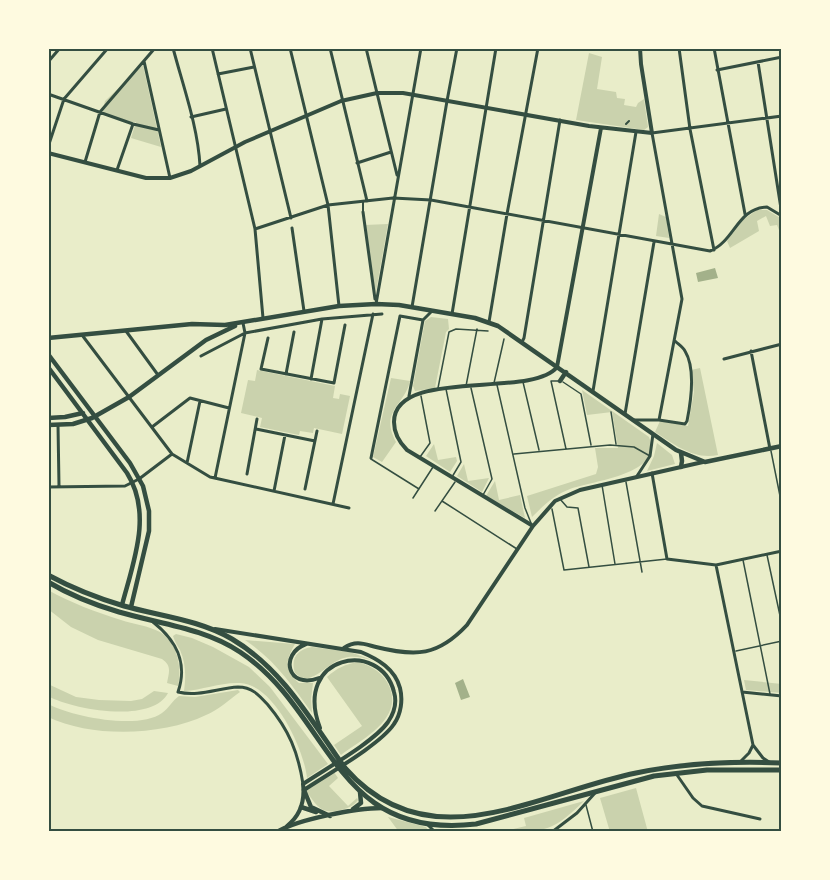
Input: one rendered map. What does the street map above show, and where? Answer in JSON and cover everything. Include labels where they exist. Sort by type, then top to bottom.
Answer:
[{"type":"main road","points":[[48,425],[88,420],[129,397],[206,340],[243,323],[339,306],[376,304],[412,307],[489,322],[522,342],[681,453],[705,462],[782,446]]},
{"type":"main road","points":[[48,338],[192,324],[243,323]]},
{"type":"main road","points":[[48,354],[140,479],[148,511],[149,531],[131,607]]},
{"type":"main road","points":[[48,367],[132,483],[140,510],[140,534],[122,605]]},
{"type":"main road","points":[[562,382],[568,374]]},
{"type":"main road","points":[[48,418],[82,413]]},
{"type":"main road","points":[[681,453],[681,467]]},
{"type":"main road","points":[[48,575],[90,595],[207,627],[232,639],[265,662],[287,686],[322,736],[329,751]]},
{"type":"main road","points":[[48,582],[97,605],[207,636],[231,647],[251,660],[280,689],[360,792],[382,808],[426,823],[447,826],[476,824],[648,777],[741,769],[782,770]]},
{"type":"main road","points":[[343,770],[370,791],[398,807],[433,817],[466,818],[490,814],[636,773],[687,765],[740,762],[782,763]]},
{"type":"main road","points":[[303,787],[309,804],[319,812]]},
{"type":"main road","points":[[346,812],[360,804],[362,798],[360,792]]},
{"type":"main road","points":[[301,807],[330,816]]},
{"type":"main road","points":[[277,832],[284,828],[346,812],[382,808]]},
{"type":"street","points":[[48,62],[60,48]]},
{"type":"street","points":[[48,147],[64,99],[108,48]]},
{"type":"street","points":[[85,162],[100,112],[155,48]]},
{"type":"street","points":[[173,48],[191,117],[200,167]]},
{"type":"street","points":[[212,48],[255,229],[263,318]]},
{"type":"street","points":[[250,48],[291,218]]},
{"type":"street","points":[[290,48],[328,206],[339,306]]},
{"type":"street","points":[[330,48],[365,201],[363,212],[376,304]]},
{"type":"street","points":[[366,48],[397,177]]},
{"type":"street","points":[[376,304],[421,48]]},
{"type":"street","points":[[412,307],[458,48]]},
{"type":"street","points":[[452,314],[496,48]]},
{"type":"street","points":[[489,322],[538,48]]},
{"type":"street","points":[[640,48],[652,133],[682,299],[659,420]]},
{"type":"street","points":[[679,48],[690,129],[714,250]]},
{"type":"street","points":[[714,48],[745,214]]},
{"type":"street","points":[[717,70],[782,57]]},
{"type":"street","points":[[144,61],[170,178]]},
{"type":"street","points":[[758,63],[782,216]]},
{"type":"street","points":[[218,74],[254,67]]},
{"type":"street","points":[[48,153],[155,179],[170,178],[200,167],[236,147],[306,115],[341,101],[377,93],[411,95],[601,128],[652,133],[782,116]]},
{"type":"street","points":[[48,94],[133,124],[159,130]]},
{"type":"street","points":[[191,117],[226,110]]},
{"type":"street","points":[[522,342],[560,120]]},
{"type":"street","points":[[117,171],[133,124]]},
{"type":"street","points":[[533,526],[407,450],[400,442],[394,425],[395,416],[399,406],[409,396],[420,392],[523,380],[549,374],[558,367],[601,128]]},
{"type":"street","points":[[593,391],[636,132]]},
{"type":"street","points":[[357,163],[391,152]]},
{"type":"street","points":[[255,229],[328,206],[393,198],[431,200],[702,251],[714,250],[723,245],[745,214],[759,207],[767,207],[782,216]]},
{"type":"street","points":[[292,228],[304,311]]},
{"type":"street","points":[[625,414],[654,242]]},
{"type":"street","points":[[409,396],[423,320],[432,311]]},
{"type":"street","points":[[333,504],[373,314]]},
{"type":"street","points":[[201,356],[245,333],[321,319],[382,314]]},
{"type":"street","points":[[370,458],[400,316],[423,320]]},
{"type":"street","points":[[311,379],[321,319]]},
{"type":"street","points":[[215,478],[245,333],[243,323]]},
{"type":"street","points":[[268,338],[261,369],[334,383],[345,325]]},
{"type":"street","points":[[126,331],[158,375]]},
{"type":"street","points":[[285,374],[294,332]]},
{"type":"street","points":[[82,335],[172,454],[187,464],[215,478],[349,508]]},
{"type":"street","points":[[633,420],[659,420],[685,424],[687,421],[693,392],[690,370],[685,351],[675,341]]},
{"type":"street","points":[[724,359],[782,344]]},
{"type":"street","points":[[751,351],[770,448]]},
{"type":"street","points":[[152,427],[190,398],[230,408]]},
{"type":"street","points":[[187,464],[200,401]]},
{"type":"street","points":[[82,413],[90,410]]},
{"type":"street","points":[[247,474],[257,419]]},
{"type":"street","points":[[58,425],[59,487]]},
{"type":"street","points":[[256,429],[315,441]]},
{"type":"street","points":[[305,489],[317,431]]},
{"type":"street","points":[[637,476],[650,456],[652,434]]},
{"type":"street","points":[[274,491],[285,435]]},
{"type":"street","points":[[48,487],[121,487],[140,479],[172,454]]},
{"type":"street","points":[[344,648],[357,643],[389,650],[420,653],[442,646],[467,625],[533,526],[559,498],[602,484],[705,462]]},
{"type":"street","points":[[652,473],[667,559],[716,565],[782,551]]},
{"type":"street","points":[[716,565],[753,745],[763,758],[771,762]]},
{"type":"street","points":[[150,620],[163,631],[180,657],[183,675],[178,692],[195,694],[239,687],[255,691],[285,727],[295,750],[303,787],[301,807],[296,817],[284,828]]},
{"type":"street","points":[[207,627],[344,648],[375,658],[392,671],[400,688],[400,712],[392,727],[381,738],[303,787]]},
{"type":"street","points":[[303,787],[379,731],[389,721],[395,705],[394,692],[388,680],[370,664],[354,660],[339,663],[320,677],[301,681],[294,675],[290,661],[294,652],[310,643]]},
{"type":"street","points":[[320,677],[314,697],[315,713],[322,736]]},
{"type":"street","points":[[742,692],[782,696]]},
{"type":"street","points":[[740,762],[753,745]]},
{"type":"street","points":[[676,773],[693,798],[702,806],[760,819]]},
{"type":"street","points":[[552,832],[586,804],[597,790]]},
{"type":"street","points":[[426,823],[434,832]]},
{"type":"street","points":[[560,827],[561,832]]},
{"type":"lane","points":[[477,329],[468,386],[492,479],[483,496]]},
{"type":"lane","points":[[437,390],[447,334],[452,330],[488,331]]},
{"type":"lane","points":[[504,339],[495,384],[525,508],[533,526]]},
{"type":"lane","points":[[523,380],[539,451]]},
{"type":"lane","points":[[566,448],[551,381],[562,382],[581,394],[591,446]]},
{"type":"lane","points":[[435,511],[461,462],[446,389]]},
{"type":"lane","points":[[419,458],[430,443],[420,392]]},
{"type":"lane","points":[[611,412],[616,445]]},
{"type":"lane","points":[[513,454],[616,445],[634,447],[650,456]]},
{"type":"lane","points":[[770,448],[782,506]]},
{"type":"lane","points":[[370,458],[419,489]]},
{"type":"lane","points":[[412,498],[433,467]]},
{"type":"lane","points":[[626,479],[642,572]]},
{"type":"lane","points":[[602,484],[615,564]]},
{"type":"lane","points":[[559,498],[567,507],[578,508],[589,567]]},
{"type":"lane","points":[[442,501],[517,550]]},
{"type":"lane","points":[[551,504],[564,570],[667,559]]},
{"type":"lane","points":[[767,554],[782,625]]},
{"type":"lane","points":[[743,559],[771,695]]},
{"type":"lane","points":[[734,652],[782,641]]},
{"type":"lane","points":[[586,804],[594,832]]},
{"type":"shaded area","points":[[589,53],[602,57],[597,89],[616,92],[617,98],[625,99],[624,105],[636,107],[644,99],[648,127],[644,130],[576,120]]},
{"type":"shaded area","points":[[143,65],[161,147],[131,138],[136,122],[102,113],[105,101]]},
{"type":"shaded area","points":[[757,210],[767,210],[782,219],[782,238],[777,225],[770,226],[766,216],[757,221],[759,231],[730,248],[727,241],[737,224]]},
{"type":"shaded area","points":[[659,214],[666,217],[669,238],[656,236]]},
{"type":"shaded area","points":[[388,224],[375,297],[365,225]]},
{"type":"shaded area","points":[[715,268],[718,278],[698,282],[696,273]]},
{"type":"shaded area","points":[[431,317],[448,319],[449,329],[446,332],[435,388],[415,391],[413,386],[425,321]]},
{"type":"shaded area","points":[[700,368],[718,455],[693,453],[655,432],[660,421],[688,426],[694,392],[691,370]]},
{"type":"shaded area","points":[[257,370],[335,386],[333,398],[339,399],[340,394],[350,396],[342,434],[314,428],[313,433],[300,431],[299,435],[260,427],[262,418],[241,413],[248,380],[255,381]]},
{"type":"shaded area","points":[[391,378],[410,381],[390,423],[396,442],[382,462],[373,457]]},
{"type":"shaded area","points":[[582,390],[649,437],[651,450],[646,460],[637,468],[609,479],[564,491],[532,517],[527,496],[596,474],[598,467],[595,448],[618,448],[612,412],[587,415]]},
{"type":"shaded area","points":[[657,443],[672,455],[675,464],[647,471],[654,456]]},
{"type":"shaded area","points":[[434,444],[438,460],[456,457],[457,461],[450,472],[426,456]]},
{"type":"shaded area","points":[[464,464],[468,481],[489,478],[482,492],[457,476]]},
{"type":"shaded area","points":[[495,481],[499,500],[520,495],[525,518],[486,496]]},
{"type":"shaded area","points":[[48,590],[93,610],[160,632],[175,649],[179,664],[178,686],[167,683],[169,667],[162,659],[98,640],[71,627],[48,609]]},
{"type":"shaded area","points":[[176,634],[213,647],[249,667],[270,687],[328,764],[307,778],[300,751],[285,720],[264,694],[253,686],[233,683],[184,691],[184,665],[173,636]]},
{"type":"shaded area","points":[[245,640],[295,644],[288,660],[288,669],[299,683],[313,683],[312,713],[274,664]]},
{"type":"shaded area","points":[[312,647],[350,652],[372,660],[347,657],[313,677],[301,677],[295,673],[294,659],[299,652]]},
{"type":"shaded area","points":[[359,662],[373,668],[385,678],[392,699],[390,710],[378,728],[341,755],[334,745],[362,726],[327,677],[342,667]]},
{"type":"shaded area","points":[[463,679],[470,697],[461,700],[455,683]]},
{"type":"shaded area","points":[[744,680],[782,684],[782,693],[746,690]]},
{"type":"shaded area","points":[[48,684],[76,697],[99,700],[131,701],[142,699],[154,691],[168,693],[159,703],[146,709],[111,711],[75,706],[48,696]]},
{"type":"shaded area","points":[[238,690],[240,692],[206,715],[169,727],[148,730],[106,731],[66,724],[48,717],[48,704],[89,717],[138,721],[162,713],[179,696],[195,697]]},
{"type":"shaded area","points":[[334,772],[338,778],[329,786],[348,806],[357,798],[358,800],[348,808],[329,811],[320,808],[306,791]]},
{"type":"shaded area","points":[[636,788],[648,832],[610,832],[600,798]]},
{"type":"shaded area","points":[[584,801],[564,819],[547,828],[528,832],[501,832],[526,826],[524,818]]},
{"type":"shaded area","points":[[388,817],[426,827],[429,832],[399,832]]}]
